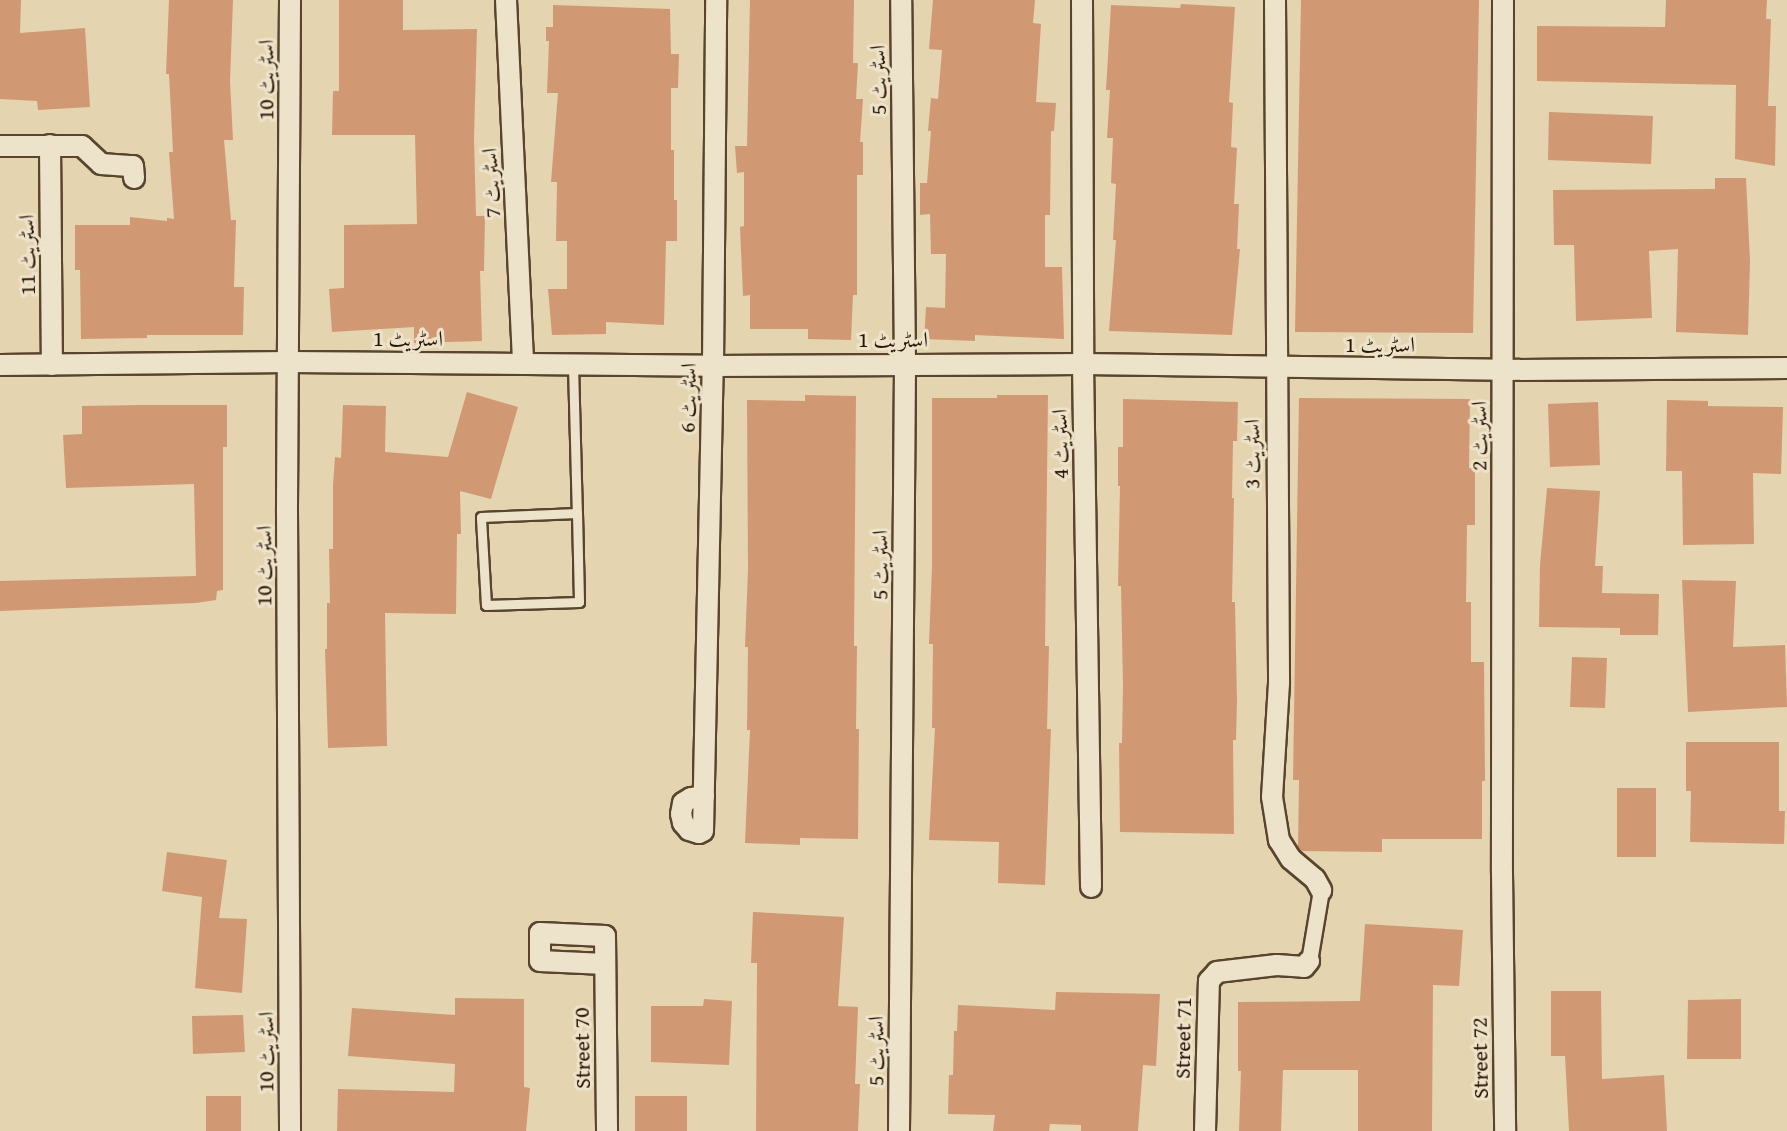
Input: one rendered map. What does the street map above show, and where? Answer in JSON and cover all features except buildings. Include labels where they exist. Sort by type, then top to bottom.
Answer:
[{"type":"street","name":"اسٹریٹ 10","points":[[290,0],[290,362],[287,524],[290,1131]]},
{"type":"street","name":"اسٹریٹ 7","points":[[506,0],[523,364]]},
{"type":"street","name":"اسٹریٹ 6","points":[[704,796],[713,366],[716,0]]},
{"type":"street","name":"اسٹریٹ 5","points":[[899,1131],[905,364],[901,0]]},
{"type":"street","name":"اسٹریٹ 4","points":[[1082,0],[1083,364],[1091,887]]},
{"type":"street","name":"اسٹریٹ 3","points":[[1275,0],[1279,683],[1272,797],[1279,840],[1291,859],[1315,879],[1321,890]]},
{"type":"street","name":"اسٹریٹ 2","points":[[1503,0],[1503,984]]},
{"type":"street","name":"اسٹریٹ 11","points":[[50,145],[52,365]]},
{"type":"street","points":[[0,146],[82,146],[100,164],[134,166],[134,178]]},
{"type":"street","name":"اسٹریٹ 1","points":[[0,365],[290,362],[713,366],[1083,364],[1503,370],[1787,368]]},
{"type":"street","points":[[1309,961],[1321,890]]},
{"type":"street","name":"Street 71","points":[[1205,1131],[1209,981],[1217,972],[1226,970],[1277,965],[1304,967],[1309,961]]},
{"type":"street","name":"Street 70","points":[[605,964],[607,1131]]},
{"type":"street","name":"Street 72","points":[[1503,984],[1505,1131]]},
{"type":"lane","points":[[573,365],[577,513],[579,602],[486,605],[481,517],[577,513]]}]
